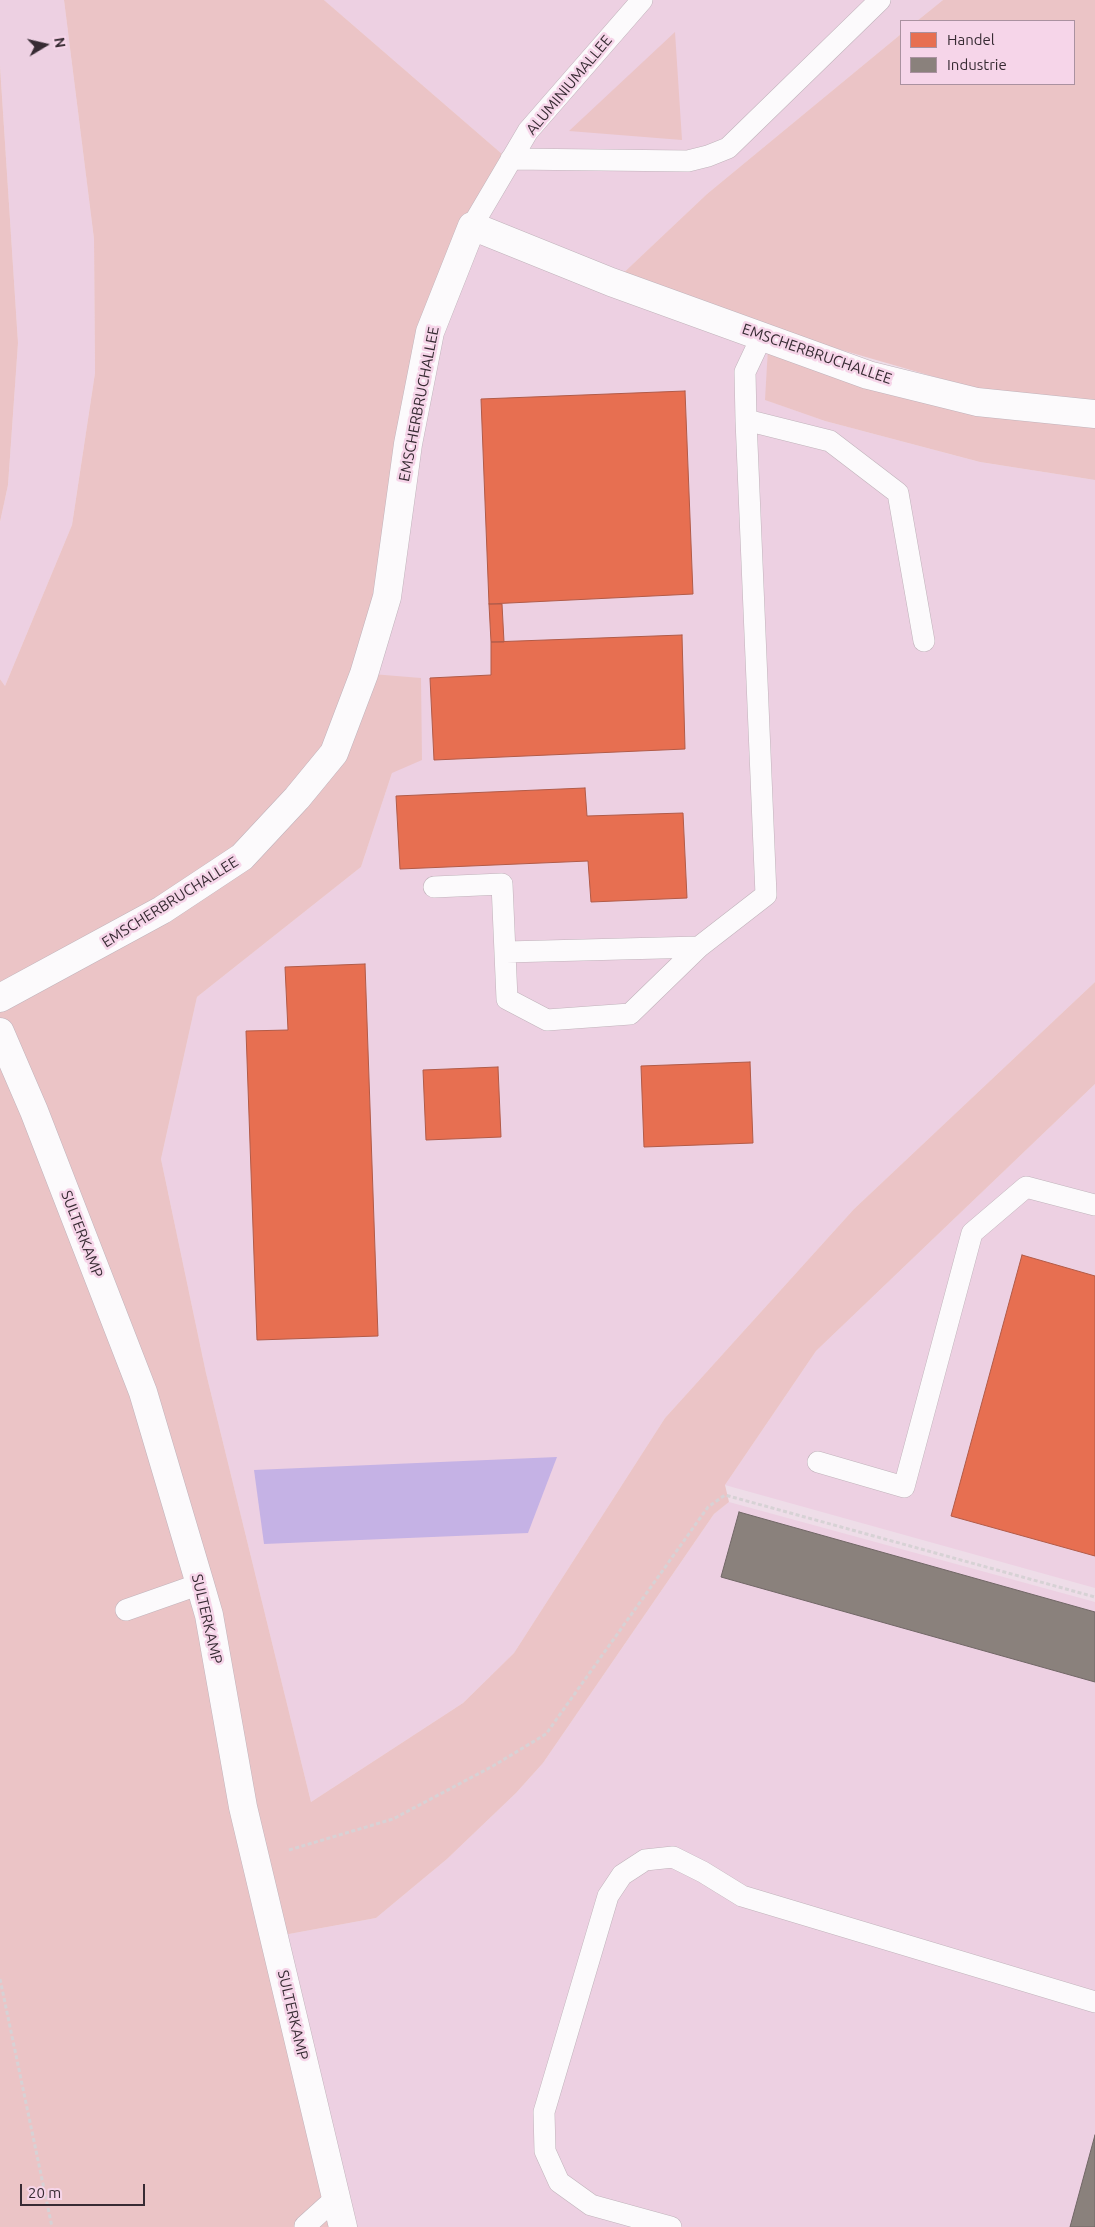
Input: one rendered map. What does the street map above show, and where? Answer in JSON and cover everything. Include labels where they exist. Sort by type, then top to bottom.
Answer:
[{"type":"street","name":"EMSCHERBRUCHALLEE","points":[[0,998],[162,910],[242,857],[298,798],[334,753],[364,674],[387,597],[408,444],[430,332],[472,226],[612,282],[868,375],[977,402],[1095,414]]},
{"type":"street","name":"SULTERKAMP","points":[[0,1032],[34,1111],[143,1392],[209,1615],[243,1807],[342,2227]]},
{"type":"lane","name":"ALUMINIUMALLEE","points":[[472,226],[528,131],[642,0]]},
{"type":"lane","points":[[511,159],[688,161],[728,148],[880,0]]},
{"type":"lane","points":[[434,887],[502,884],[507,999],[547,1020],[630,1014],[699,947],[766,895],[745,372],[762,336]]},
{"type":"lane","points":[[746,420],[830,441],[898,493],[924,641]]},
{"type":"lane","points":[[506,952],[699,947]]},
{"type":"lane","points":[[818,1462],[904,1487],[972,1233],[1026,1187],[1095,1205]]},
{"type":"lane","points":[[126,1610],[200,1584]]},
{"type":"lane","points":[[671,2227],[591,2205],[559,2182],[545,2150],[544,2112],[608,1896],[622,1875],[645,1860],[673,1857],[703,1872],[742,1896],[1095,2002]]},
{"type":"lane","points":[[305,2226],[336,2198]]},
{"type":"path","points":[[256,1860],[393,1819],[493,1766],[546,1734],[708,1507],[725,1495],[1095,1597]]},
{"type":"path","points":[[0,1979],[52,2227]]},
{"type":"shaded area","points":[[0,0],[64,0],[94,239],[95,373],[72,525],[5,686],[0,679],[0,522],[8,485],[18,343],[0,66]]},
{"type":"shaded area","points":[[64,0],[324,0],[502,154],[463,224],[384,537],[372,600],[353,675],[322,750],[234,851],[155,901],[0,988],[0,679],[5,686],[72,525],[95,373],[94,239]]},
{"type":"shaded area","points":[[324,0],[943,0],[918,20],[900,20],[900,35],[707,194],[617,279],[487,217],[502,154]]},
{"type":"shaded area","points":[[943,0],[1095,0],[1095,403],[980,390],[762,327],[617,279],[707,194],[900,35],[900,85],[1075,85],[1075,20],[918,20]]},
{"type":"shaded area","points":[[675,32],[682,140],[569,131]]},
{"type":"shaded area","points":[[0,66],[18,343],[8,485],[0,522]]},
{"type":"shaded area","points":[[475,235],[768,347],[766,400],[825,421],[980,462],[1095,480],[1095,982],[854,1209],[665,1418],[514,1653],[463,1703],[311,1802],[206,1373],[161,1159],[197,997],[361,867],[392,773],[372,674],[439,334]]},
{"type":"shaded area","points":[[768,347],[1095,424],[1095,480],[980,462],[825,421],[765,400]]},
{"type":"shaded area","points":[[372,674],[421,678],[422,760],[392,773],[361,867],[197,997],[161,1159],[206,1373],[311,1802],[463,1703],[514,1653],[665,1418],[854,1209],[1095,982],[1095,1084],[816,1351],[725,1485],[729,1502],[714,1514],[543,1763],[516,1793],[447,1859],[376,1918],[278,1936],[234,1725],[40,1109],[0,1018],[0,1005],[244,863]]},
{"type":"shaded area","points":[[0,1041],[139,1392],[196,1588],[339,2227],[0,2227]]},
{"type":"shaded area","points":[[1095,1084],[1095,1588],[725,1485],[816,1351]]},
{"type":"shaded area","points":[[557,1457],[528,1533],[264,1544],[254,1470]]},
{"type":"shaded area","points":[[729,1502],[1095,1602],[1095,2227],[346,2227],[278,1936],[376,1918],[447,1859],[516,1793],[543,1763],[714,1514]]},
{"type":"building: Handel","points":[[685,391],[693,594],[489,604],[481,399]]},
{"type":"building: Handel","points":[[489,604],[502,604],[504,642],[491,642]]},
{"type":"building: Handel","points":[[682,635],[685,749],[434,760],[430,678],[491,675],[491,642]]},
{"type":"building: Handel","points":[[585,788],[587,816],[683,813],[687,898],[591,902],[588,861],[400,869],[396,796]]},
{"type":"building: Handel","points":[[365,964],[378,1336],[257,1340],[246,1031],[288,1030],[285,967]]},
{"type":"building: Handel","points":[[750,1062],[753,1143],[644,1147],[641,1066]]},
{"type":"building: Handel","points":[[498,1067],[501,1137],[426,1140],[423,1070]]},
{"type":"building: Handel","points":[[1022,1255],[1095,1276],[1095,1556],[951,1516]]},
{"type":"building: Industrie","points":[[739,1512],[1095,1612],[1095,1682],[721,1577]]},
{"type":"building: Industrie","points":[[1095,2135],[1095,2227],[1070,2227]]}]
